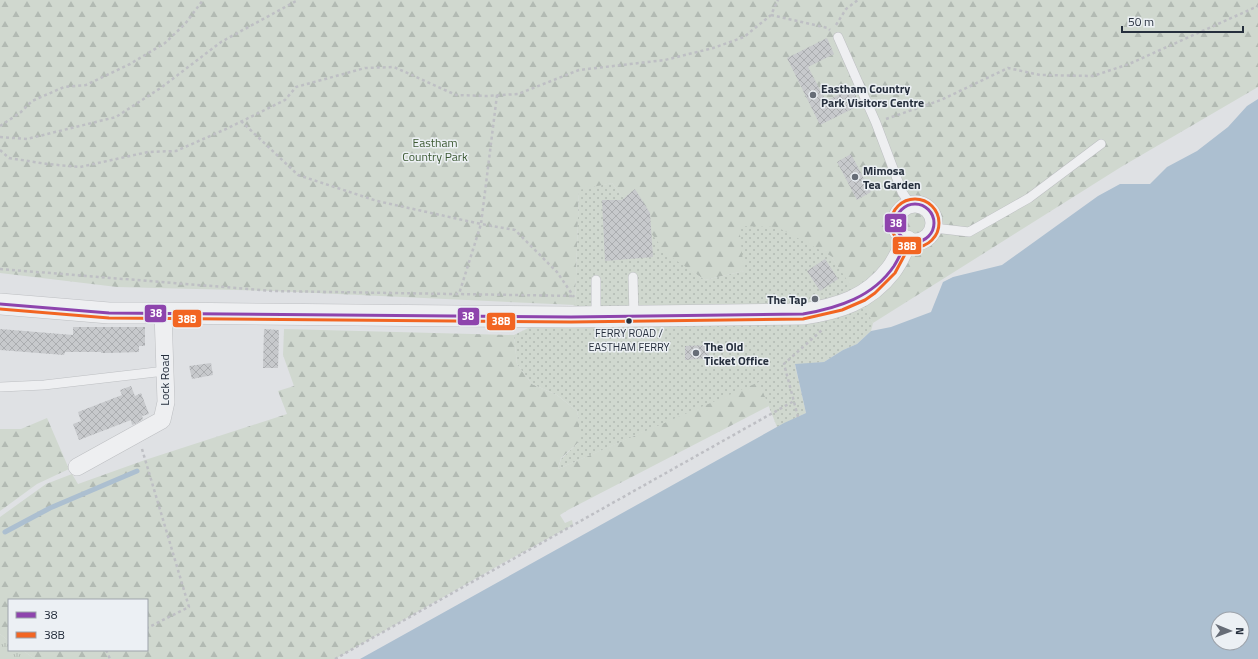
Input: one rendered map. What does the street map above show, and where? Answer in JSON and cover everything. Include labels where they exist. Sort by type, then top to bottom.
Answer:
[{"type":"street","points":[[910,204],[927,207],[935,222],[931,234],[920,242],[908,240],[899,233],[896,222],[900,211],[910,204]]},
{"type":"street","points":[[0,304],[109,312],[163,314],[634,317],[803,314],[829,310],[852,302],[875,287],[891,270],[908,240]]},
{"type":"street","name":"Lock Road","points":[[77,467],[162,420],[166,402],[163,314]]},
{"type":"lane","points":[[838,37],[876,124],[902,192],[910,204]]},
{"type":"lane","points":[[934,228],[970,232],[1030,198],[1101,144]]},
{"type":"lane","points":[[633,277],[634,317]]},
{"type":"lane","points":[[596,280],[596,317]]},
{"type":"lane","points":[[1,387],[44,385],[165,371]]},
{"type":"path","points":[[0,126],[21,112],[32,101],[64,87],[86,85],[130,64],[165,43],[185,24],[203,0]]},
{"type":"path","points":[[0,137],[27,139],[116,117],[162,87],[221,42],[298,0]]},
{"type":"path","points":[[0,150],[9,158],[80,167],[148,152],[176,150],[285,100],[296,87],[365,68],[394,67],[456,95],[518,94],[579,70],[665,60],[713,48],[744,37],[771,15],[778,0]]},
{"type":"path","points":[[838,37],[835,27],[846,9],[858,0]]},
{"type":"path","points":[[895,116],[941,100],[1008,68],[1040,75],[1093,76],[1129,64],[1258,6]]},
{"type":"path","points":[[771,15],[828,28],[838,37]]},
{"type":"path","points":[[459,294],[481,224],[496,95]]},
{"type":"path","points":[[0,269],[273,291],[574,296],[557,272],[515,230],[377,201],[298,175],[241,121]]},
{"type":"path","points":[[798,417],[784,364],[823,329]]},
{"type":"path","points":[[335,659],[794,401]]},
{"type":"path","points":[[138,434],[189,607],[148,628]]},
{"type":"green space","name":"Eastham Country Park","points":[[0,0],[1258,0],[1258,87],[1121,167],[873,323],[831,256],[744,271],[705,280],[668,256],[612,183],[579,191],[575,305],[273,291],[117,287],[0,273]]},
{"type":"green space","points":[[612,183],[668,255],[705,280],[744,271],[739,226],[777,227],[831,256],[859,298],[873,323],[871,331],[857,344],[843,350],[824,362],[795,365],[806,413],[777,427],[759,382],[558,469],[561,459],[579,442],[579,420],[577,411],[557,395],[532,384],[517,364],[514,335],[575,305],[579,190]]},
{"type":"green space","points":[[284,329],[514,335],[517,364],[532,384],[557,395],[577,411],[579,420],[579,442],[561,458],[558,469],[759,381],[769,406],[568,510],[560,515],[565,523],[572,520],[573,525],[503,563],[335,659],[35,659],[23,651],[148,651],[148,599],[8,599],[8,640],[0,634],[0,517],[46,484],[72,474],[78,484],[145,460],[287,414],[278,391],[294,386],[283,355]]},
{"type":"green space","points":[[47,418],[69,469],[37,484],[0,511],[0,429],[21,429]]},
{"type":"green space","points":[[0,634],[8,640],[8,651],[23,651],[35,659],[0,659]]},
{"type":"water","points":[[1258,99],[1258,659],[360,659],[784,423],[806,413],[795,364],[824,362],[843,350],[857,344],[871,331],[891,327],[931,312],[943,282],[953,277],[1002,265],[1098,196],[1120,184],[1150,184],[1167,167],[1197,151],[1228,127],[1247,106]]},
{"type":"building","points":[[827,38],[834,54],[808,67],[826,101],[852,88],[860,105],[820,125],[787,58]]},
{"type":"building","points":[[851,154],[871,192],[857,200],[837,162]]},
{"type":"building","points":[[635,189],[650,213],[653,257],[605,261],[602,200],[622,200]]},
{"type":"building","points":[[825,259],[838,279],[820,291],[807,271]]},
{"type":"building","points":[[73,327],[145,327],[145,346],[139,346],[139,352],[65,352],[64,355],[0,350],[0,329],[73,335]]},
{"type":"building","points":[[264,329],[279,330],[278,368],[263,368]]},
{"type":"building","points":[[708,345],[709,358],[685,360],[685,346]]},
{"type":"building","points":[[211,363],[213,375],[192,379],[189,366]]},
{"type":"building","points":[[131,386],[135,396],[141,393],[149,414],[142,416],[143,419],[135,424],[132,425],[131,420],[79,440],[73,424],[81,421],[78,412],[122,395],[120,390]]},
{"type":"waterway","points":[[5,532],[50,508],[137,471]]},
{"type":"transit line","name":"38B","points":[[910,199],[920,199],[932,206],[939,218],[939,223],[939,228],[932,240],[920,247],[910,247],[902,243],[895,236],[891,228],[891,218],[895,210],[902,203],[910,199]]},
{"type":"transit line","name":"38","points":[[911,204],[919,204],[929,209],[933,216],[934,223],[933,230],[929,237],[919,242],[911,242],[901,237],[899,234],[896,227],[896,219],[901,209],[904,207],[911,204]]},
{"type":"transit line","name":"38","points":[[0,304],[109,313],[571,317],[803,314],[842,304],[876,286],[894,266],[907,241]]},
{"type":"transit line","name":"38B","points":[[0,309],[109,318],[571,322],[803,319],[842,310],[865,300],[875,293],[895,273],[911,243]]},
{"type":"place","name":"Eastham Country Park Visitors Centre","points":[[813,95]]},
{"type":"place","name":"Mimosa Tea Garden","points":[[855,177]]},
{"type":"place","name":"The Tap","points":[[815,299]]},
{"type":"place","name":"FERRY ROAD / EASTHAM FERRY","points":[[629,321]]},
{"type":"place","name":"The Old Ticket Office","points":[[696,353]]}]
